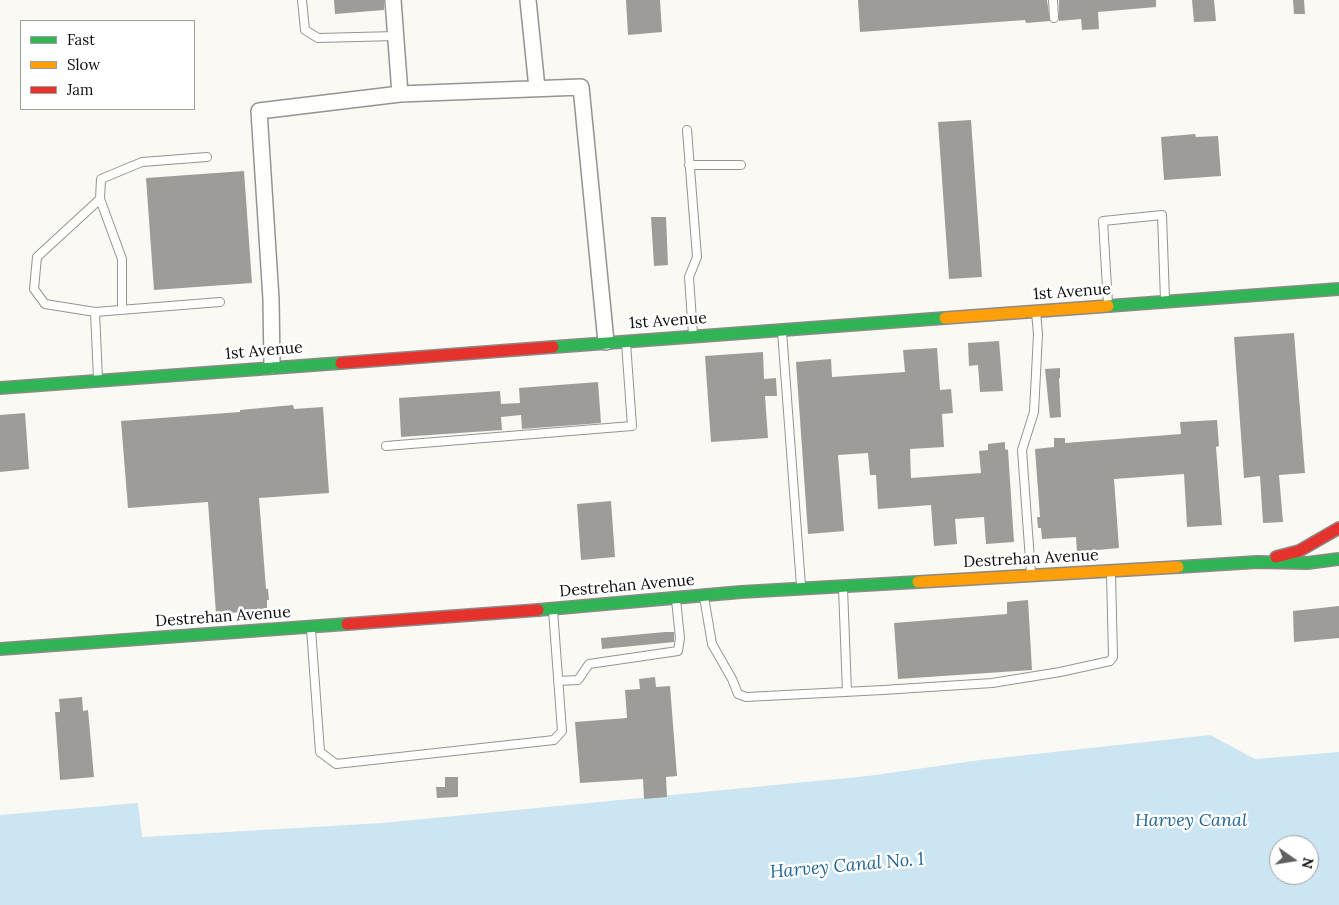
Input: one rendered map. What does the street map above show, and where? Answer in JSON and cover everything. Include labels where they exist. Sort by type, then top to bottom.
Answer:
[{"type":"main road","name":"1st Avenue","points":[[0,388],[272,366],[1339,289]]},
{"type":"main road","name":"Destrehan Avenue","points":[[1257,562],[1300,550],[1339,528]]},
{"type":"main road","name":"Destrehan Avenue","points":[[0,649],[552,609],[801,588],[1257,562],[1307,564],[1339,559]]},
{"type":"street","points":[[393,0],[400,94]]},
{"type":"street","points":[[528,0],[537,88]]},
{"type":"street","points":[[272,366],[272,300],[259,111],[400,94],[581,86],[606,342]]},
{"type":"lane","points":[[302,0],[305,30],[318,38],[396,36]]},
{"type":"lane","points":[[1053,0],[1054,18]]},
{"type":"lane","points":[[687,130],[697,257],[689,277],[692,335]]},
{"type":"lane","points":[[122,310],[122,259],[100,199],[101,179],[142,162],[207,158]]},
{"type":"lane","points":[[689,165],[741,165]]},
{"type":"lane","points":[[100,199],[37,257],[34,289],[45,304],[95,312],[220,302]]},
{"type":"lane","points":[[1108,306],[1103,221],[1162,215],[1165,302]]},
{"type":"lane","points":[[1031,576],[1022,450],[1034,412],[1038,334],[1036,311]]},
{"type":"lane","points":[[95,312],[98,381]]},
{"type":"lane","points":[[782,329],[801,588]]},
{"type":"lane","points":[[386,446],[632,426],[626,341]]},
{"type":"lane","points":[[704,595],[712,644],[732,679],[738,694],[746,697],[992,684],[1110,661],[1113,657],[1111,571]]},
{"type":"lane","points":[[843,586],[847,692]]},
{"type":"lane","points":[[558,681],[578,680],[589,664],[678,652],[680,638],[676,598]]},
{"type":"lane","points":[[311,627],[320,752],[336,764],[554,740],[562,730],[552,609]]},
{"type":"water","name":"Harvey Canal","points":[[1210,735],[1255,759],[1339,752],[1339,905],[0,905],[0,815],[138,803],[142,837],[382,823],[868,776],[980,760]]},
{"type":"building","points":[[334,0],[384,0],[384,10],[335,14]]},
{"type":"building","points":[[626,0],[660,0],[662,32],[628,35]]},
{"type":"building","points":[[858,0],[1047,0],[1050,21],[1026,23],[1025,20],[860,32]]},
{"type":"building","points":[[1059,0],[1156,0],[1156,7],[1098,12],[1099,29],[1082,30],[1081,19],[1059,21]]},
{"type":"building","points":[[1192,0],[1214,0],[1216,21],[1194,22]]},
{"type":"building","points":[[1293,0],[1304,0],[1305,14],[1294,14]]},
{"type":"building","points":[[971,120],[982,277],[949,279],[938,122]]},
{"type":"building","points":[[1195,134],[1196,137],[1218,136],[1221,176],[1164,180],[1161,137]]},
{"type":"building","points":[[244,171],[252,283],[154,290],[146,178]]},
{"type":"building","points":[[651,217],[666,217],[668,265],[654,266]]},
{"type":"building","points":[[1294,333],[1305,473],[1279,475],[1283,522],[1263,523],[1260,476],[1244,478],[1234,337]]},
{"type":"building","points":[[999,341],[1003,391],[980,392],[978,365],[969,366],[968,343]]},
{"type":"building","points":[[937,348],[940,390],[951,389],[953,413],[942,414],[944,447],[910,449],[911,478],[981,473],[979,451],[988,450],[988,444],[1005,442],[1005,449],[1008,450],[1014,542],[986,544],[984,517],[955,519],[957,544],[934,546],[931,505],[878,509],[876,475],[870,475],[868,453],[838,455],[844,531],[808,534],[796,362],[831,359],[832,377],[905,372],[903,350]]},
{"type":"building","points":[[763,352],[764,379],[776,378],[777,396],[765,396],[768,438],[711,442],[705,356]]},
{"type":"building","points":[[1060,368],[1061,417],[1050,418],[1045,369]]},
{"type":"building","points":[[598,382],[601,423],[522,429],[521,415],[501,417],[502,430],[401,437],[399,398],[500,391],[501,404],[520,403],[519,388]]},
{"type":"building","points":[[293,405],[294,409],[323,407],[329,493],[259,498],[266,589],[268,589],[269,600],[267,600],[267,610],[216,614],[208,502],[128,508],[121,421],[240,412],[240,410]]},
{"type":"building","points":[[25,413],[29,469],[0,472],[0,415]]},
{"type":"building","points":[[1217,420],[1219,446],[1216,447],[1222,525],[1187,527],[1184,474],[1114,479],[1119,548],[1077,552],[1076,537],[1042,539],[1037,517],[1040,517],[1035,449],[1054,447],[1054,438],[1065,438],[1065,443],[1181,434],[1180,422]]},
{"type":"building","points":[[611,501],[615,557],[581,560],[577,504]]},
{"type":"building","points":[[1028,600],[1032,670],[898,679],[894,623],[1007,614],[1007,602]]},
{"type":"building","points":[[1339,606],[1339,638],[1294,642],[1293,611]]},
{"type":"building","points":[[674,632],[674,642],[602,649],[601,638]]},
{"type":"building","points":[[655,677],[656,687],[670,686],[677,776],[666,777],[667,797],[644,799],[643,779],[580,783],[575,722],[627,718],[625,690],[640,689],[639,679]]},
{"type":"building","points":[[82,697],[83,711],[88,710],[94,777],[60,780],[55,712],[60,712],[59,699]]},
{"type":"building","points":[[445,777],[458,777],[458,797],[437,798],[436,787],[445,787]]},
{"type":"traffic: fast","points":[[1108,306],[1339,289]]},
{"type":"traffic: fast","points":[[553,347],[945,318]]},
{"type":"traffic: fast","points":[[0,388],[341,363]]},
{"type":"traffic: fast","points":[[1178,567],[1257,562],[1307,563],[1339,559]]},
{"type":"traffic: fast","points":[[538,610],[741,592],[918,582]]},
{"type":"traffic: fast","points":[[0,649],[347,624]]},
{"type":"traffic: slow","points":[[945,318],[1108,306]]},
{"type":"traffic: slow","points":[[918,582],[1178,567]]},
{"type":"traffic: jam","points":[[341,363],[553,347]]},
{"type":"traffic: jam","points":[[1276,557],[1299,551],[1339,528]]},
{"type":"traffic: jam","points":[[347,624],[538,610]]},
{"type":"water label","name":"Harvey Canal No. 1","points":[[847,866]]}]
